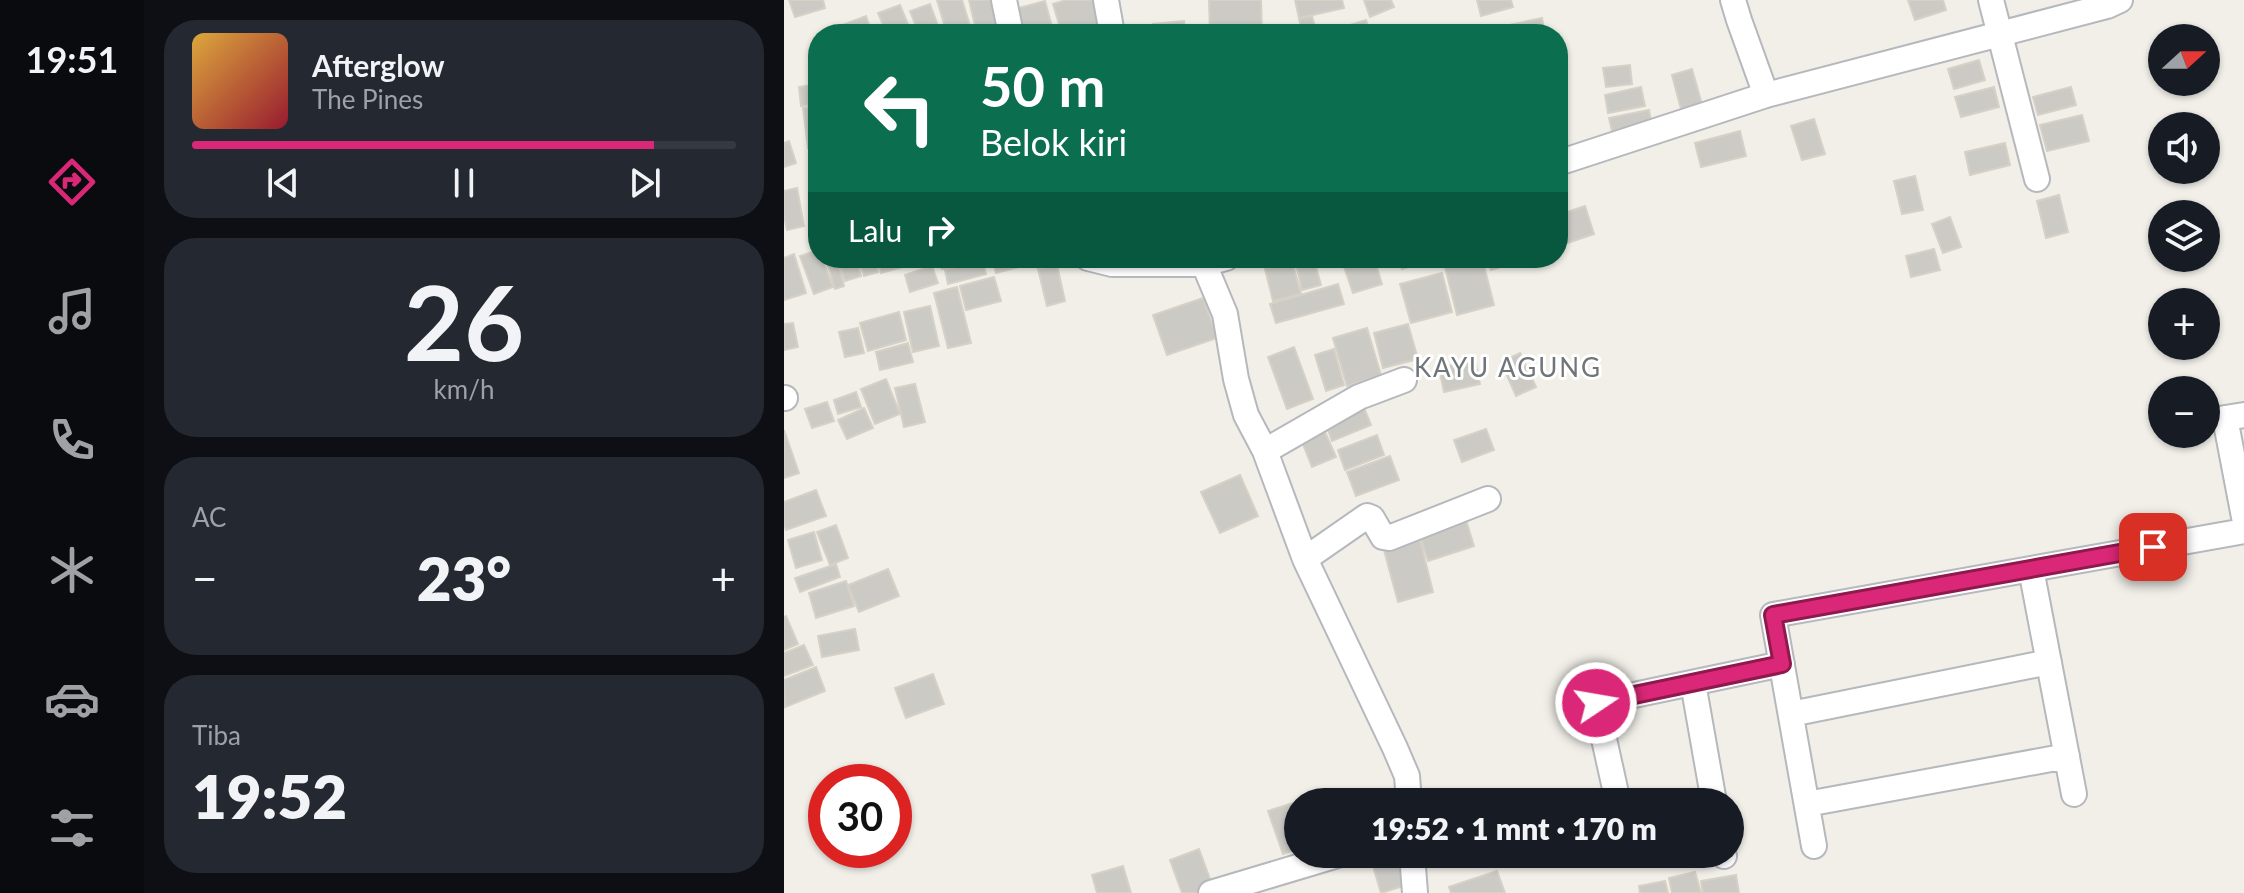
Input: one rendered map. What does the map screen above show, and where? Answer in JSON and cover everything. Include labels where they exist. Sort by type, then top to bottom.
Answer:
[{"type":"street","points":[[1004,0],[1009,24]]},
{"type":"street","points":[[1106,0],[1110,24]]},
{"type":"street","points":[[1733,0],[1766,95]]},
{"type":"street","points":[[1991,0],[2037,179]]},
{"type":"street","points":[[1568,160],[1766,95],[1951,48],[2120,0]]},
{"type":"street","points":[[1216,268],[1236,379],[1246,415],[1265,451],[1305,559],[1395,748],[1407,776],[1408,788]]},
{"type":"street","points":[[1265,451],[1359,397],[1404,380]]},
{"type":"street","points":[[2244,415],[2225,418],[2244,517]]},
{"type":"street","points":[[1305,559],[1367,516],[1372,518],[1383,537],[1389,538],[1488,499]]},
{"type":"street","points":[[1814,846],[1773,615],[2244,531]]},
{"type":"street","points":[[2031,569],[2074,794]]},
{"type":"street","points":[[1791,714],[2049,662]]},
{"type":"street","points":[[1615,788],[1596,703],[1782,664]]},
{"type":"street","points":[[1693,683],[1712,788]]},
{"type":"street","points":[[1807,804],[2067,756]]},
{"type":"street","points":[[1211,893],[1294,868]]},
{"type":"street","points":[[1413,868],[1415,893]]},
{"type":"building","points":[[789,0],[823,0],[825,8],[795,17]]},
{"type":"building","points":[[937,0],[962,0],[969,24],[944,24]]},
{"type":"building","points":[[969,0],[996,0],[1001,24],[975,24]]},
{"type":"building","points":[[1066,0],[1096,0],[1103,24],[1059,24],[1053,4]]},
{"type":"building","points":[[1209,0],[1261,0],[1262,24],[1210,24]]},
{"type":"building","points":[[1295,0],[1342,0],[1344,8],[1299,18]]},
{"type":"building","points":[[1364,0],[1391,0],[1394,7],[1370,17]]},
{"type":"building","points":[[1477,0],[1511,0],[1513,7],[1481,16]]},
{"type":"building","points":[[1908,0],[1943,0],[1946,10],[1915,20]]},
{"type":"building","points":[[1045,1],[1051,24],[1016,24],[1012,10]]},
{"type":"building","points":[[930,4],[937,24],[915,24],[910,11]]},
{"type":"building","points":[[900,5],[908,24],[883,24],[878,13]]},
{"type":"building","points":[[866,16],[869,24],[845,24]]},
{"type":"building","points":[[1312,16],[1314,24],[1300,24],[1299,19]]},
{"type":"building","points":[[1542,18],[1543,24],[1514,24]]},
{"type":"building","points":[[1184,21],[1184,24],[1153,24]]},
{"type":"building","points":[[1979,60],[1985,80],[1954,89],[1948,69]]},
{"type":"building","points":[[1630,65],[1632,84],[1606,87],[1603,68]]},
{"type":"building","points":[[1692,69],[1703,108],[1682,113],[1672,75]]},
{"type":"building","points":[[808,86],[808,105],[801,106],[799,87]]},
{"type":"building","points":[[1641,87],[1645,106],[1608,113],[1605,95]]},
{"type":"building","points":[[1994,87],[1999,107],[1961,117],[1955,97]]},
{"type":"building","points":[[2071,87],[2076,105],[2038,115],[2033,97]]},
{"type":"building","points":[[808,107],[808,148],[803,108]]},
{"type":"building","points":[[1649,110],[1653,132],[1614,140],[1609,118]]},
{"type":"building","points":[[2082,115],[2089,141],[2047,151],[2040,125]]},
{"type":"building","points":[[1814,119],[1825,154],[1802,160],[1791,126]]},
{"type":"building","points":[[1740,131],[1746,156],[1701,167],[1695,143]]},
{"type":"building","points":[[789,141],[796,163],[784,167],[784,143]]},
{"type":"building","points":[[2005,143],[2010,165],[1970,175],[1965,152]]},
{"type":"building","points":[[1915,176],[1923,210],[1902,214],[1894,181]]},
{"type":"building","points":[[797,188],[804,226],[787,230],[784,191]]},
{"type":"building","points":[[2059,195],[2068,232],[2046,238],[2037,201]]},
{"type":"building","points":[[1585,206],[1594,234],[1568,243],[1568,212]]},
{"type":"building","points":[[1950,217],[1961,247],[1943,253],[1932,224]]},
{"type":"building","points":[[1934,249],[1940,270],[1911,277],[1906,256]]},
{"type":"building","points":[[808,253],[808,268],[826,268],[833,287],[814,294],[800,256]]},
{"type":"building","points":[[794,254],[806,293],[784,300],[784,258]]},
{"type":"building","points":[[829,268],[839,268],[844,286],[835,289]]},
{"type":"building","points":[[841,268],[859,268],[861,276],[845,281]]},
{"type":"building","points":[[861,268],[877,268],[878,272],[864,276]]},
{"type":"building","points":[[880,268],[899,268],[881,273]]},
{"type":"building","points":[[933,268],[938,283],[910,292],[905,275]]},
{"type":"building","points":[[984,268],[986,274],[948,284],[945,270]]},
{"type":"building","points":[[995,268],[1015,268],[996,273]]},
{"type":"building","points":[[1058,268],[1065,301],[1047,306],[1038,269]]},
{"type":"building","points":[[1294,268],[1301,294],[1273,301],[1265,269]]},
{"type":"building","points":[[1297,268],[1316,268],[1321,285],[1302,290]]},
{"type":"building","points":[[1344,268],[1377,268],[1382,284],[1353,293]]},
{"type":"building","points":[[1445,268],[1485,268],[1494,305],[1457,315]]},
{"type":"building","points":[[1442,273],[1452,312],[1411,323],[1400,284]]},
{"type":"building","points":[[994,277],[1001,301],[966,310],[960,286]]},
{"type":"building","points":[[1338,284],[1344,304],[1276,323],[1270,304]]},
{"type":"building","points":[[957,287],[971,343],[948,348],[934,293]]},
{"type":"building","points":[[1203,298],[1217,338],[1167,355],[1153,315]]},
{"type":"building","points":[[930,306],[939,346],[913,352],[904,312]]},
{"type":"building","points":[[899,312],[906,340],[868,351],[860,323]]},
{"type":"building","points":[[793,323],[798,347],[784,350],[784,324]]},
{"type":"building","points":[[1408,324],[1418,359],[1383,368],[1374,333]]},
{"type":"building","points":[[858,328],[864,353],[845,357],[839,332]]},
{"type":"building","points":[[1367,328],[1381,375],[1347,386],[1333,338]]},
{"type":"building","points":[[908,343],[913,362],[880,370],[876,352]]},
{"type":"building","points":[[1294,347],[1313,399],[1287,409],[1268,357]]},
{"type":"building","points":[[1334,349],[1344,385],[1326,391],[1315,355]]},
{"type":"building","points":[[1520,353],[1536,387],[1516,396],[1501,362]]},
{"type":"building","points":[[1475,360],[1480,384],[1444,392],[1439,368]]},
{"type":"building","points":[[886,379],[900,414],[875,424],[861,389]]},
{"type":"building","points":[[915,384],[925,422],[904,427],[895,388]]},
{"type":"building","points":[[856,392],[861,407],[838,414],[834,400]]},
{"type":"building","points":[[827,402],[834,421],[812,428],[805,409]]},
{"type":"building","points":[[864,408],[873,428],[847,439],[838,420]]},
{"type":"building","points":[[1364,408],[1371,425],[1332,441],[1326,424]]},
{"type":"building","points":[[1322,425],[1336,457],[1312,467],[1299,434]]},
{"type":"building","points":[[1486,429],[1494,450],[1462,462],[1454,440]]},
{"type":"building","points":[[784,430],[799,473],[784,478]]},
{"type":"building","points":[[1377,435],[1384,455],[1345,470],[1338,450]]},
{"type":"building","points":[[1390,456],[1399,480],[1356,496],[1347,472]]},
{"type":"building","points":[[1240,475],[1258,516],[1220,533],[1201,492]]},
{"type":"building","points":[[816,490],[826,516],[786,530],[784,502]]},
{"type":"building","points":[[1465,517],[1474,546],[1428,561],[1419,532]]},
{"type":"building","points":[[836,525],[848,558],[830,565],[817,532]]},
{"type":"building","points":[[814,532],[822,560],[796,568],[788,540]]},
{"type":"building","points":[[1420,540],[1433,592],[1398,602],[1384,550]]},
{"type":"building","points":[[836,564],[840,577],[800,592],[795,578]]},
{"type":"building","points":[[888,569],[899,596],[859,612],[848,585]]},
{"type":"building","points":[[846,581],[854,606],[816,618],[809,593]]},
{"type":"building","points":[[784,617],[798,644],[784,650]]},
{"type":"building","points":[[855,629],[859,650],[822,657],[818,636]]},
{"type":"building","points":[[804,645],[813,665],[784,676],[784,653]]},
{"type":"building","points":[[816,667],[825,691],[785,707],[784,680]]},
{"type":"building","points":[[933,674],[944,704],[906,718],[895,688]]},
{"type":"building","points":[[1284,806],[1284,854],[1283,854],[1268,811]]},
{"type":"building","points":[[1199,849],[1214,890],[1182,893],[1170,860]]},
{"type":"building","points":[[1123,866],[1131,893],[1097,893],[1092,875]]},
{"type":"building","points":[[1374,868],[1408,868],[1413,883],[1381,893]]},
{"type":"building","points":[[1497,871],[1505,893],[1451,893],[1449,887]]},
{"type":"building","points":[[1695,872],[1701,893],[1672,893],[1669,878]]},
{"type":"building","points":[[1736,875],[1739,893],[1703,893],[1701,881]]},
{"type":"building","points":[[1665,881],[1668,893],[1640,893],[1639,886]]},
{"type":"district","name":"KAYU AGUNG","points":[[1508,368]]},
{"type":"route","points":[[1596,703],[1782,664],[1773,615],[2153,547]]}]
